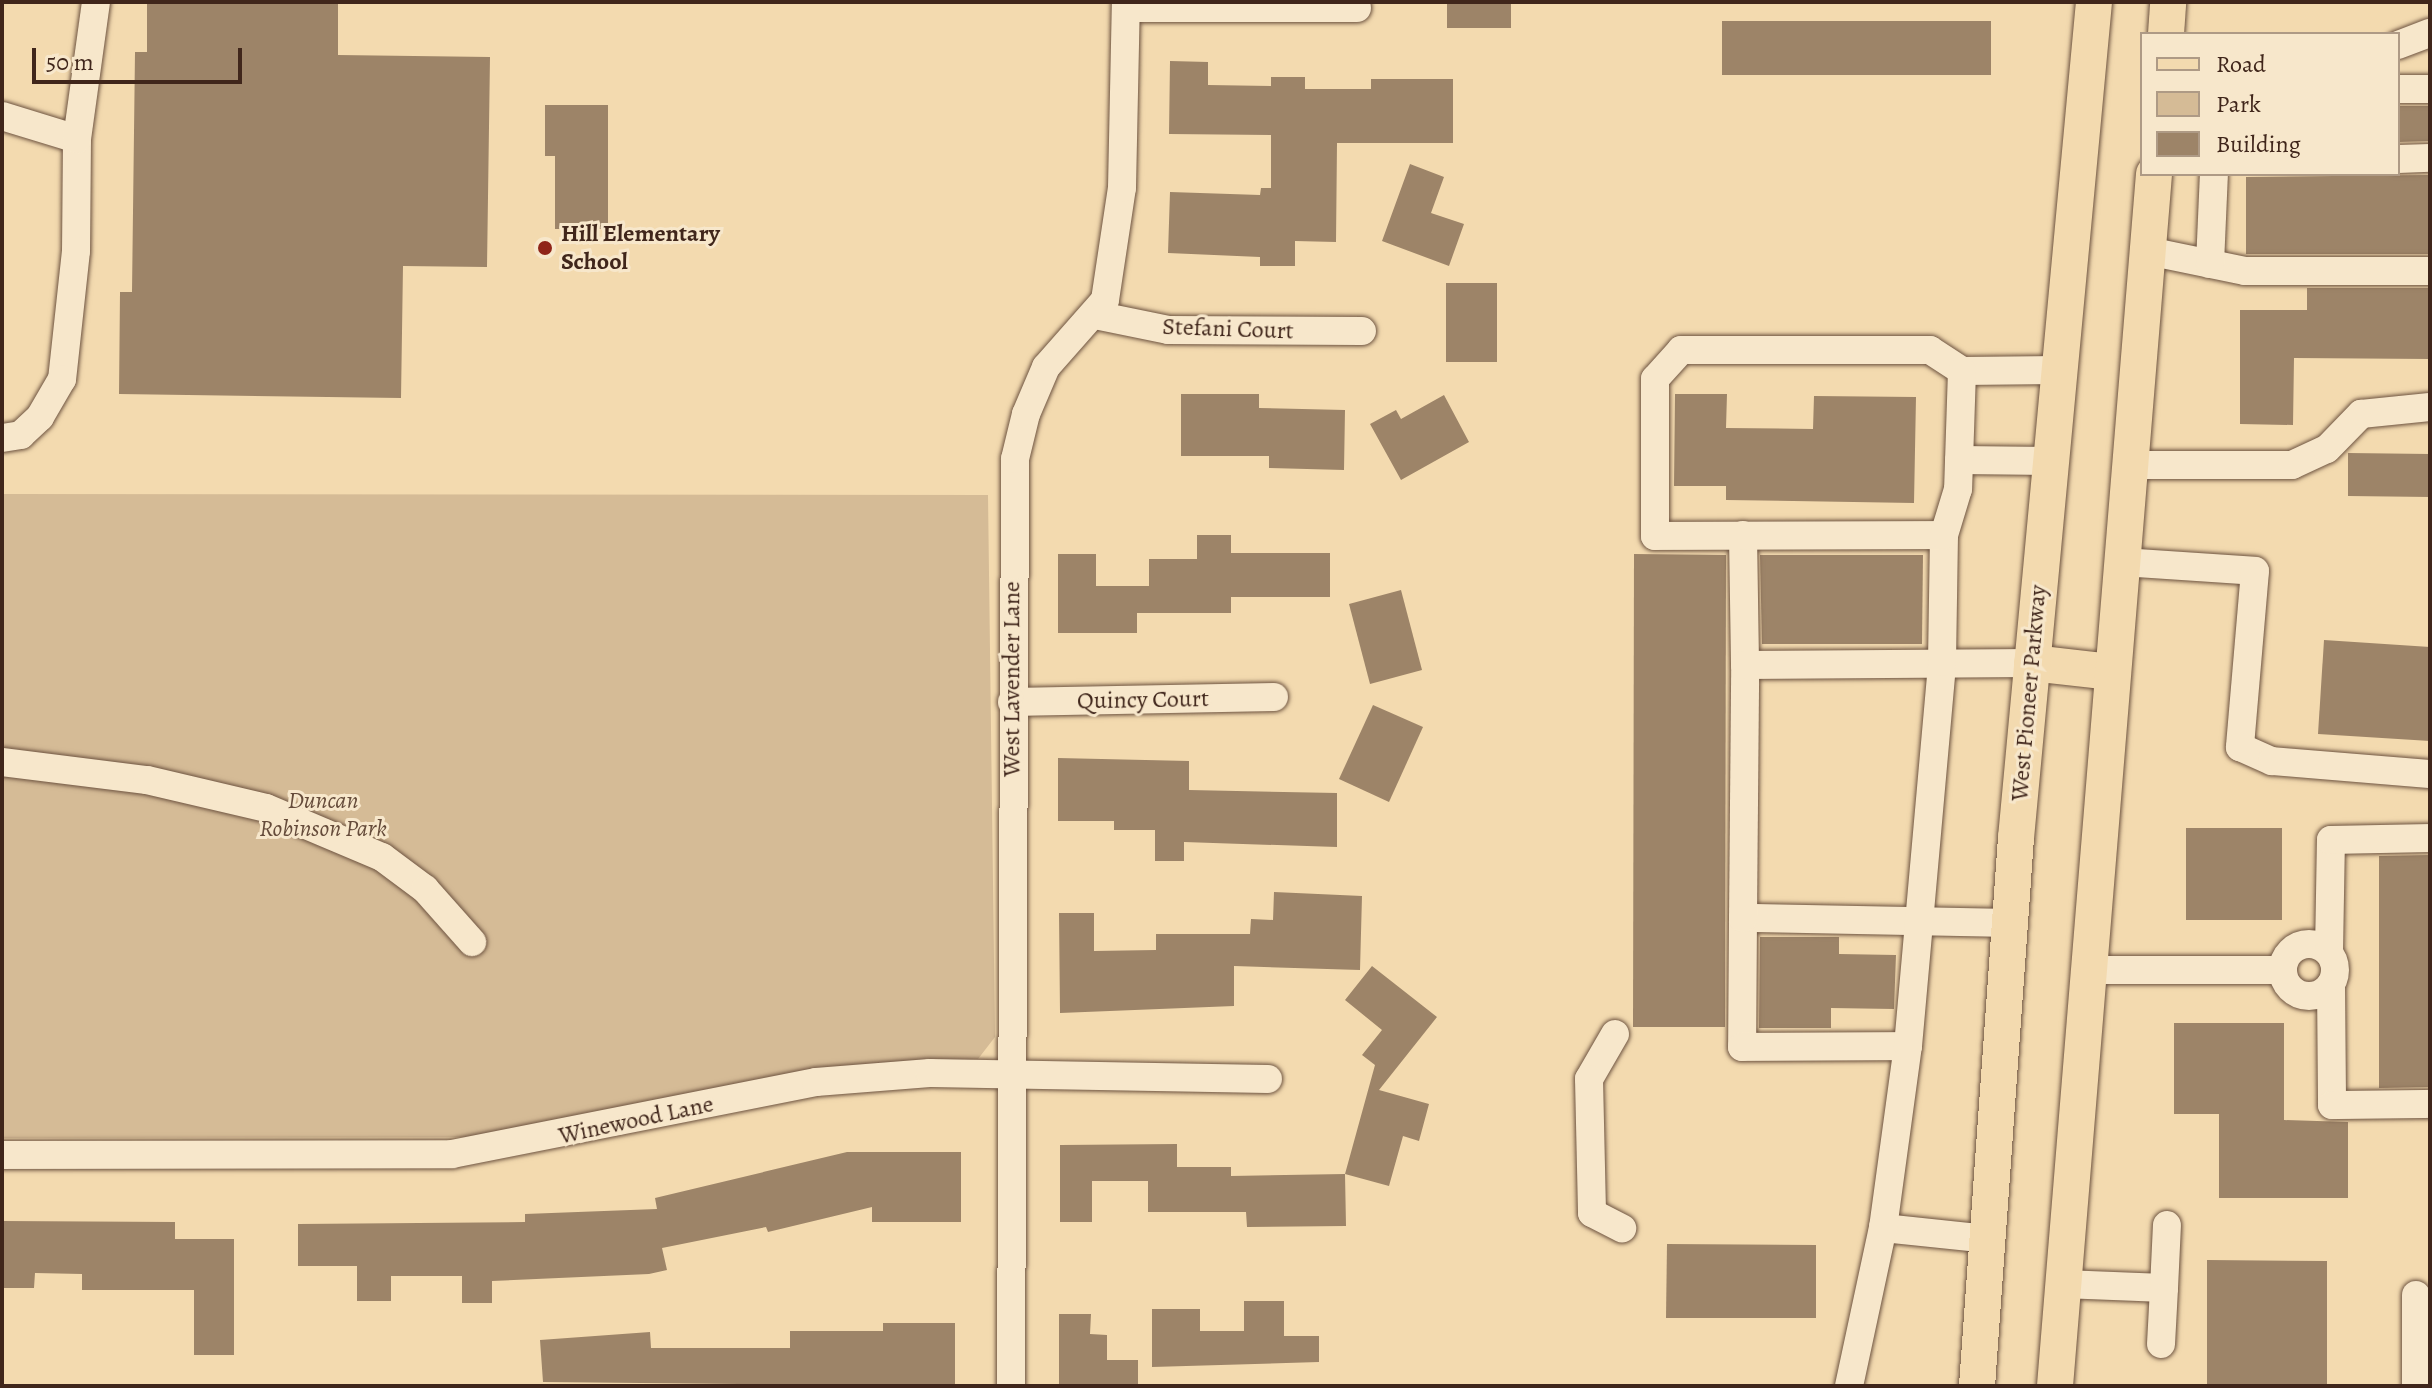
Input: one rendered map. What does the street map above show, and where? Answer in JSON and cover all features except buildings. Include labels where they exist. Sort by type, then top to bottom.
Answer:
[{"type":"main road","name":"West Pioneer Parkway","points":[[1977,1386],[2010,923],[2094,2]]},
{"type":"main road","points":[[2166,32],[2168,2]]},
{"type":"main road","points":[[2055,1386],[2154,176]]},
{"type":"main road","points":[[2032,663],[2112,672]]},
{"type":"street","points":[[2,438],[21,435],[40,417],[62,379],[76,251],[77,139],[96,2]]},
{"type":"street","points":[[1126,5],[1357,8]]},
{"type":"street","name":"West Lavender Lane","points":[[1011,1386],[1015,459],[1026,414],[1046,367],[1095,315],[1105,300],[1122,188],[1126,5]]},
{"type":"street","points":[[2400,44],[2430,33]]},
{"type":"street","points":[[2400,89],[2430,89]]},
{"type":"street","points":[[2,116],[77,139]]},
{"type":"street","points":[[2400,159],[2430,158]]},
{"type":"street","points":[[2210,264],[2214,176]]},
{"type":"street","points":[[2148,251],[2245,271],[2430,271]]},
{"type":"street","name":"Stefani Court","points":[[1095,315],[1168,330],[1362,331]]},
{"type":"street","points":[[1944,535],[1655,536],[1655,379],[1681,350],[1930,350],[1962,371],[2059,370]]},
{"type":"street","points":[[1849,1386],[1883,1228],[1908,1046],[1942,662],[1944,535],[1958,489],[1962,371]]},
{"type":"street","points":[[2130,465],[2292,465],[2327,449],[2361,414],[2430,407]]},
{"type":"street","points":[[1959,460],[2051,461]]},
{"type":"street","points":[[1743,535],[1742,1047],[1908,1046]]},
{"type":"street","points":[[2121,562],[2255,571],[2240,747],[2272,761],[2430,774]]},
{"type":"street","points":[[1745,665],[2032,663]]},
{"type":"street","name":"Quincy Court","points":[[1012,702],[1274,697]]},
{"type":"street","points":[[2,762],[132,777],[266,808],[382,857],[425,889],[472,942]]},
{"type":"street","points":[[2430,838],[2331,840],[2329,952],[2336,968],[2331,984],[2332,1105],[2430,1104]]},
{"type":"street","points":[[1743,918],[2010,923]]},
{"type":"street","points":[[2329,952],[2304,943],[2289,953],[2283,970],[2288,986],[2302,995],[2319,994],[2331,984]]},
{"type":"street","points":[[2089,970],[2283,970]]},
{"type":"street","points":[[1615,1034],[1589,1079],[1592,1213],[1622,1228]]},
{"type":"street","name":"Winewood Lane","points":[[2,1155],[452,1154],[816,1082],[930,1073],[1268,1079]]},
{"type":"street","points":[[2161,1344],[2167,1225]]},
{"type":"street","points":[[1883,1228],[1987,1239]]},
{"type":"street","points":[[2063,1284],[2164,1288]]},
{"type":"street","points":[[2416,1295],[2416,1386]]},
{"type":"green space","name":"Duncan Robinson Park","points":[[2,494],[988,495],[995,1037],[978,1059],[764,1082],[476,1137],[2,1138]]},
{"type":"place","name":"Hill Elementary School","points":[[545,248]]}]
